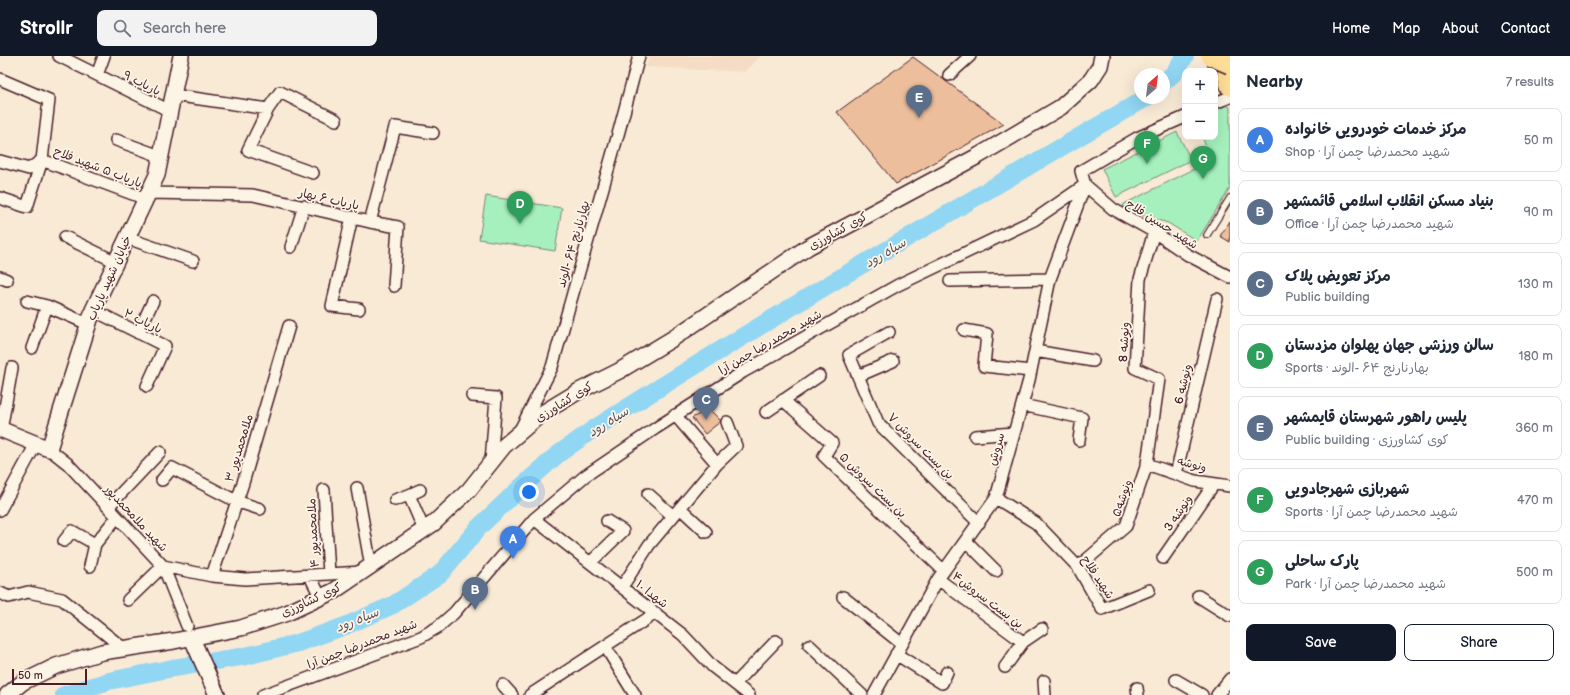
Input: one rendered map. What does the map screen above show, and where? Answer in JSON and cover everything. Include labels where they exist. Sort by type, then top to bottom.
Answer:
[{"type":"highway","points":[[1211,56],[1230,64]]},
{"type":"highway","points":[[1230,58],[1226,73],[1230,86]]},
{"type":"street","name":"پاریاب ۹","points":[[59,56],[170,111]]},
{"type":"street","points":[[97,75],[104,56]]},
{"type":"street","name":"خیابان شهید پاریاب","points":[[43,446],[90,317],[157,175],[181,56]]},
{"type":"street","name":"بهارنارنج ۶۴ -الوند","points":[[518,434],[552,367],[639,56]]},
{"type":"street","points":[[949,75],[970,56]]},
{"type":"street","name":"کوی کشاورزی","points":[[7,695],[23,682],[56,666],[102,652],[241,628],[288,613],[334,591],[434,523],[469,490],[504,446],[541,414],[579,391],[619,371],[672,339],[808,247],[978,156],[1061,107],[1091,80],[1100,66],[1102,56]]},
{"type":"street","points":[[0,79],[49,100],[42,160],[27,207],[0,198]]},
{"type":"street","points":[[313,173],[248,150],[268,109],[280,92],[336,120]]},
{"type":"street","points":[[173,95],[268,109]]},
{"type":"street","points":[[1218,102],[1230,97]]},
{"type":"street","points":[[1085,185],[1081,171],[1137,138],[1182,118]]},
{"type":"street","name":"پاریاب ۶ بهار","points":[[147,196],[253,195],[370,222],[395,128],[433,133]]},
{"type":"street","points":[[116,140],[160,156]]},
{"type":"street","points":[[0,161],[29,169],[42,160]]},
{"type":"street","name":"پاریاب ۵ شهید فلاح","points":[[42,160],[147,196]]},
{"type":"street","name":"شهید حسین فلاح","points":[[1085,185],[1113,209],[1154,232],[1188,255],[1230,277]]},
{"type":"street","name":"سروش","points":[[874,695],[941,575],[996,498],[1031,371],[1050,279],[1085,185]]},
{"type":"street","name":"شهید محمدرضا چمن آرا","points":[[263,695],[421,637],[454,613],[534,519],[585,476],[675,415],[743,372],[898,285],[1034,220],[1085,185]]},
{"type":"street","points":[[291,247],[304,206]]},
{"type":"street","points":[[352,217],[332,306],[359,310]]},
{"type":"street","points":[[370,222],[398,227],[394,286]]},
{"type":"street","name":"ونوشه 8","points":[[1147,464],[1159,379],[1135,368],[1140,279],[1154,232]]},
{"type":"street","points":[[65,236],[116,262]]},
{"type":"street","points":[[127,238],[193,261]]},
{"type":"street","points":[[950,282],[1050,279]]},
{"type":"street","name":"ونوشه 6","points":[[1176,474],[1217,299]]},
{"type":"street","name":"پاریاب ۲","points":[[27,301],[90,317],[138,333],[165,346],[147,386]]},
{"type":"street","points":[[138,333],[152,301]]},
{"type":"street","points":[[32,348],[47,306]]},
{"type":"street","name":"ملامحمدپور ۳","points":[[212,576],[289,326]]},
{"type":"street","points":[[964,330],[987,334],[984,366],[1031,371]]},
{"type":"street","name":"بن بست سروش ۷","points":[[889,332],[849,355],[878,424],[979,523]]},
{"type":"street","points":[[1035,351],[1093,361]]},
{"type":"street","points":[[858,376],[893,361]]},
{"type":"street","points":[[0,510],[43,446],[0,430],[12,368]]},
{"type":"street","points":[[766,412],[819,376]]},
{"type":"street","points":[[472,396],[496,398],[492,462]]},
{"type":"street","name":"بن بست سروش ۵","points":[[783,400],[832,443],[824,456],[941,575]]},
{"type":"street","points":[[1022,405],[1082,418],[1079,440]]},
{"type":"street","points":[[675,415],[717,464]]},
{"type":"street","points":[[622,587],[649,545],[717,464],[736,446],[727,422]]},
{"type":"street","points":[[975,436],[1014,433]]},
{"type":"street","name":"شهید ملامحمدپور","points":[[43,446],[68,464],[163,566],[212,576],[245,578],[310,576],[367,569]]},
{"type":"street","points":[[108,507],[160,452]]},
{"type":"street","name":"ونوشه","points":[[1147,464],[1195,481],[1230,485]]},
{"type":"street","name":"ونوشه۵","points":[[1078,567],[1126,526],[1147,464]]},
{"type":"street","points":[[162,480],[172,468],[236,502],[260,509]]},
{"type":"street","name":"ونوشه 3","points":[[1163,558],[1214,484]]},
{"type":"street","points":[[357,488],[367,569]]},
{"type":"street","name":"ملامحمدپور ۴","points":[[324,490],[329,574]]},
{"type":"street","points":[[395,500],[420,490]]},
{"type":"street","points":[[648,494],[706,532]]},
{"type":"street","points":[[409,495],[424,530]]},
{"type":"street","name":"شهید فلاح","points":[[996,498],[1036,522],[1078,567],[1102,609],[1149,590]]},
{"type":"street","points":[[90,566],[95,544],[117,517]]},
{"type":"street","name":"شهدا ۱۰","points":[[534,519],[683,635],[713,667],[749,695]]},
{"type":"street","points":[[591,562],[623,531],[607,522]]},
{"type":"street","points":[[64,541],[72,531],[95,544]]},
{"type":"street","points":[[966,540],[996,571]]},
{"type":"street","points":[[128,600],[163,566],[191,636],[217,695]]},
{"type":"street","name":"بن بست سروش۴","points":[[941,575],[1023,642],[1042,629]]},
{"type":"street","points":[[310,576],[321,598]]},
{"type":"street","points":[[0,593],[9,597],[28,592],[62,599],[123,648]]},
{"type":"street","points":[[843,596],[902,644]]},
{"type":"street","points":[[1198,596],[1230,616]]},
{"type":"street","points":[[530,695],[656,613]]},
{"type":"street","points":[[735,684],[776,641]]},
{"type":"street","points":[[1005,667],[1023,642]]},
{"type":"street","points":[[809,645],[862,695]]},
{"type":"street","points":[[605,646],[635,695]]},
{"type":"street","points":[[896,654],[942,683],[947,672]]},
{"type":"street","points":[[1217,695],[1230,679]]},
{"type":"street","points":[[1176,680],[1202,695]]},
{"type":"street","points":[[1044,681],[1045,695]]},
{"type":"street","points":[[503,685],[512,695]]},
{"type":"lane","points":[[1207,235],[1230,198]]},
{"type":"shaded area","points":[[649,56],[761,56],[744,72],[646,67]]},
{"type":"green space","points":[[1225,105],[1230,107],[1230,188],[1197,241],[1168,223],[1140,215],[1123,207],[1124,204],[1194,169],[1205,144],[1203,140],[1218,140],[1218,108]]},
{"type":"green space","points":[[1177,132],[1191,160],[1116,197],[1102,169]]},
{"type":"green space","points":[[486,196],[562,208],[555,251],[479,239]]},
{"type":"building","points":[[913,57],[1004,124],[896,184],[837,112]]},
{"type":"building","points":[[1230,221],[1230,242],[1220,236]]},
{"type":"building","points":[[709,409],[721,421],[705,434],[692,418]]},
{"type":"waterway","name":"سیاه رود","points":[[1170,77],[1185,56]]},
{"type":"waterway","name":"سیاه رود","points":[[64,695],[109,681],[168,669],[246,656],[298,643],[345,626],[393,605],[440,574],[479,527],[519,489],[557,455],[595,428],[731,343],[869,260],[1136,104]]},
{"type":"place","name":"پلیس راهور شهرستان قایمشهر","points":[[919,118]]},
{"type":"place","name":"شهربازی شهرجادویی","points":[[1147,164]]},
{"type":"place","name":"پارک ساحلی","points":[[1203,179]]},
{"type":"place","name":"سالن ورزشی جهان پهلوان مزدستان","points":[[520,224]]},
{"type":"place","name":"مرکز تعویض پلاک","points":[[706,420]]},
{"type":"place","name":"مرکز خدمات خودرویی خانواده","points":[[513,559]]},
{"type":"place","name":"بنیاد مسکن انقلاب اسلامی قائمشهر","points":[[475,610]]}]
